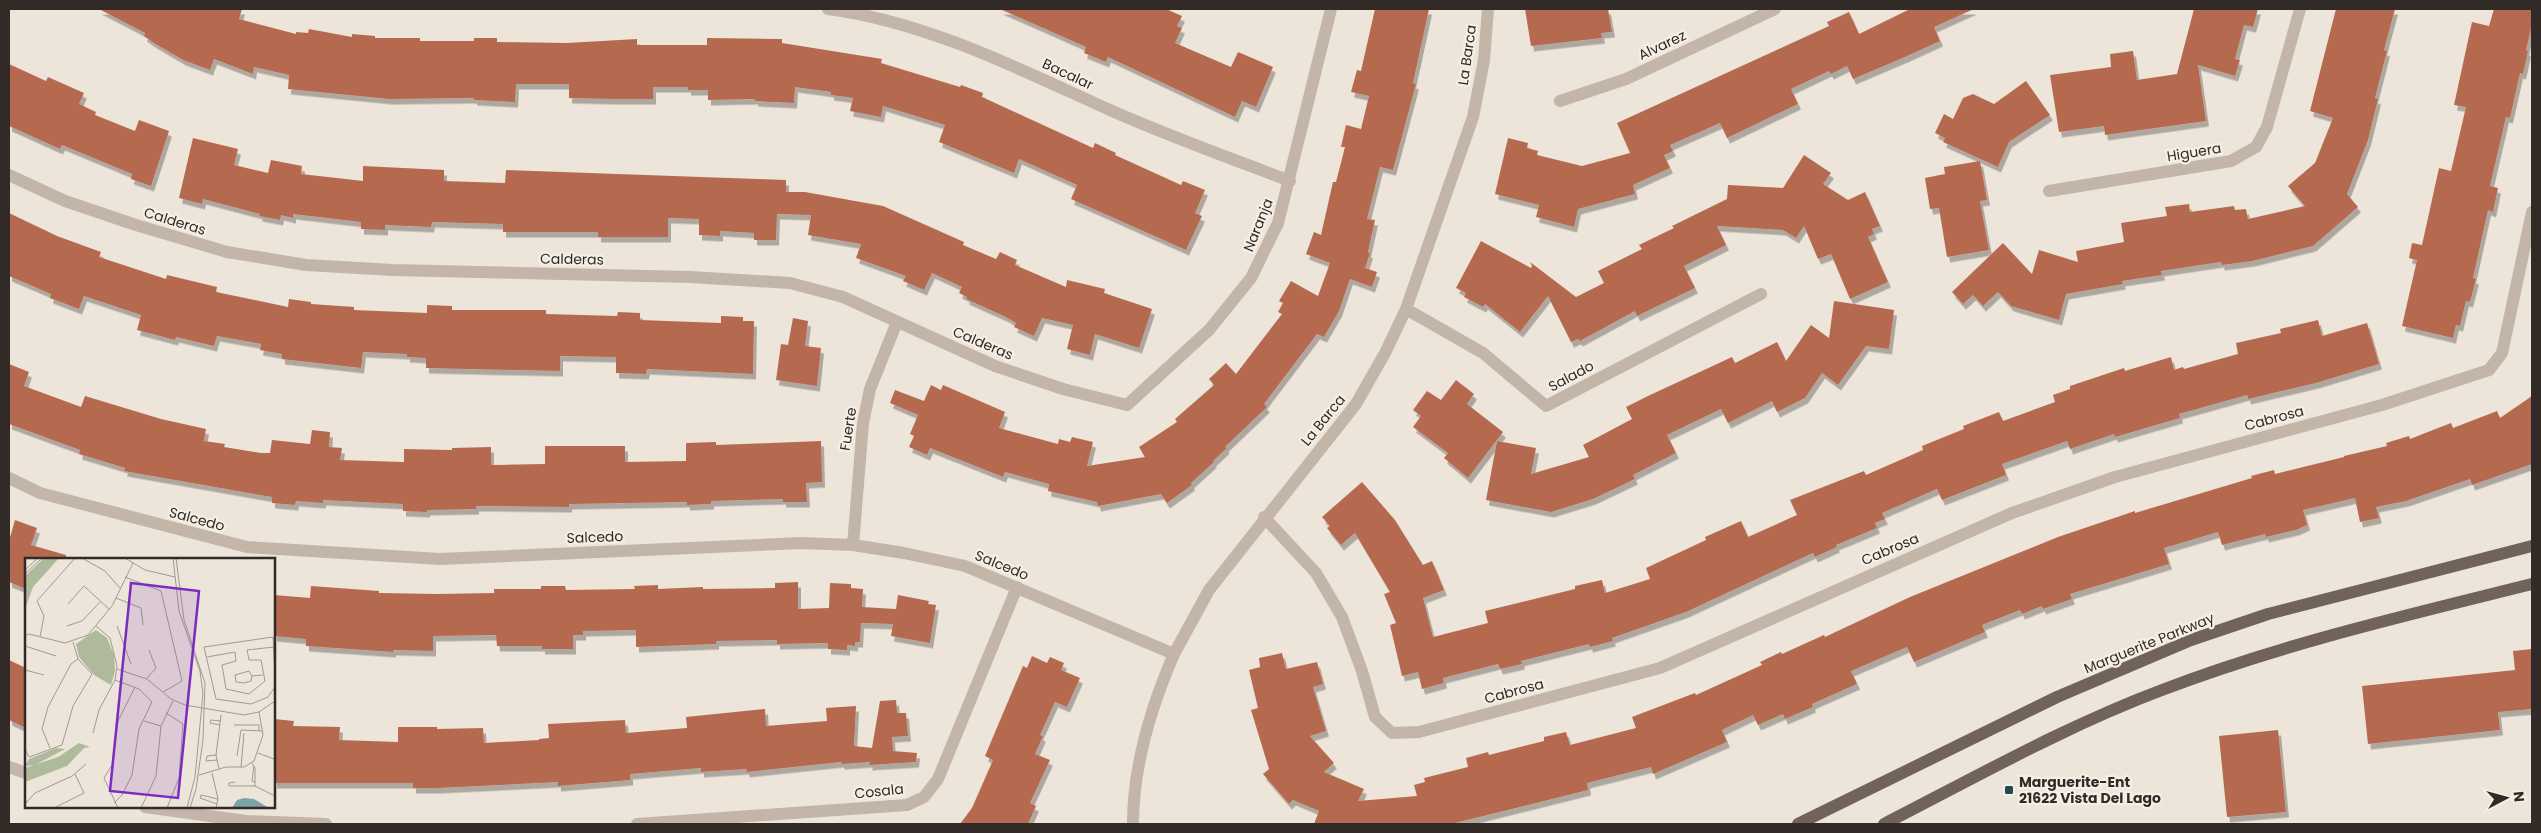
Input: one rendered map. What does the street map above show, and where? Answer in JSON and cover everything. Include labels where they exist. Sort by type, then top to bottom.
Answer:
[{"type":"main road","name":"Marguerite Parkway","points":[[1798,824],[2057,697],[2191,640],[2268,614],[2532,546]]},
{"type":"main road","points":[[1884,824],[2060,734],[2162,690],[2229,667],[2387,620],[2532,584]]},
{"type":"street","name":"Bacalar","points":[[828,9],[852,12],[928,33],[1014,65],[1112,111],[1290,181]]},
{"type":"street","name":"Naranja","points":[[1127,405],[1209,330],[1252,278],[1278,223],[1290,181],[1331,9]]},
{"type":"street","name":"La Barca","points":[[1134,824],[1139,766],[1147,728],[1160,686],[1174,654],[1209,590],[1264,517],[1356,404],[1385,353],[1406,309],[1472,117],[1484,60],[1488,9]]},
{"type":"street","name":"Alvarez","points":[[1560,101],[1626,79],[1775,9]]},
{"type":"street","name":"Higuera","points":[[2049,191],[2231,161],[2256,147],[2267,127],[2300,9]]},
{"type":"street","name":"Calderas","points":[[9,175],[65,201],[227,252],[306,265],[393,270],[690,277],[790,283],[843,296],[994,366],[1063,389],[1127,405]]},
{"type":"street","name":"Cabrosa","points":[[1264,517],[1316,573],[1342,617],[1362,670],[1375,717],[1392,733],[1419,732],[1660,668],[2012,513],[2115,477],[2382,405],[2489,370],[2502,353],[2532,212]]},
{"type":"street","name":"Salado","points":[[1406,309],[1483,353],[1546,406],[1761,294]]},
{"type":"street","name":"Fuerte","points":[[852,546],[863,422],[870,389],[897,322]]},
{"type":"street","name":"Salcedo","points":[[9,478],[40,493],[248,547],[440,559],[801,544],[852,546],[904,553],[965,566],[1174,654]]},
{"type":"street","name":"Cosala","points":[[636,824],[907,805],[924,797],[938,779],[1017,587]]},
{"type":"street","points":[[9,767],[25,773]]},
{"type":"street","points":[[152,808],[246,821],[326,824]]},
{"type":"building","points":[[99,9],[242,9],[239,19],[296,34],[296,32],[308,33],[309,29],[352,37],[352,34],[375,36],[375,38],[420,38],[420,41],[474,41],[474,38],[497,38],[497,42],[567,43],[637,39],[637,45],[707,45],[707,38],[782,39],[782,43],[882,59],[881,63],[983,93],[982,97],[1093,148],[1095,143],[1116,153],[1115,155],[1181,185],[1183,181],[1205,190],[1195,213],[1202,216],[1186,250],[1071,199],[1077,185],[1019,159],[1014,173],[939,142],[945,125],[883,106],[881,117],[850,111],[853,98],[831,95],[831,92],[795,87],[794,103],[755,101],[755,99],[708,100],[708,90],[688,90],[688,87],[653,87],[653,99],[569,98],[569,84],[516,84],[515,102],[474,100],[474,98],[389,99],[288,89],[289,75],[254,67],[253,74],[214,59],[210,70],[183,60],[144,36],[145,33]]},
{"type":"building","points":[[1000,9],[1166,9],[1182,16],[1177,26],[1182,28],[1175,43],[1231,67],[1238,52],[1273,67],[1256,107],[1242,101],[1235,117],[1108,57],[1106,62],[1084,53],[1086,47]]},
{"type":"building","points":[[1375,9],[1429,9],[1413,83],[1416,84],[1393,170],[1380,167],[1367,219],[1375,220],[1368,252],[1370,253],[1365,268],[1377,272],[1372,287],[1350,279],[1339,311],[1324,337],[1317,334],[1264,404],[1267,407],[1225,447],[1227,448],[1191,483],[1192,485],[1167,503],[1161,494],[1098,506],[1097,502],[1048,491],[1049,484],[1005,472],[1003,477],[930,448],[927,455],[909,447],[914,436],[910,434],[918,415],[890,403],[895,390],[924,401],[931,385],[941,390],[943,385],[1005,412],[999,428],[1058,444],[1059,439],[1070,442],[1072,437],[1093,442],[1087,466],[1145,457],[1139,447],[1177,422],[1175,419],[1214,385],[1209,379],[1226,363],[1236,374],[1282,314],[1278,312],[1283,303],[1279,301],[1291,281],[1318,296],[1330,263],[1306,254],[1314,232],[1321,235],[1333,182],[1336,182],[1345,147],[1341,147],[1346,125],[1361,129],[1369,96],[1351,92],[1357,70],[1361,71]]},
{"type":"building","points":[[1525,9],[1608,9],[1612,32],[1601,33],[1602,38],[1531,46]]},
{"type":"building","points":[[1910,9],[1974,9],[1934,27],[1940,41],[1905,57],[1853,79],[1847,66],[1831,74],[1829,71],[1791,89],[1798,104],[1727,138],[1720,123],[1670,145],[1673,151],[1664,155],[1670,168],[1633,185],[1635,194],[1578,209],[1574,227],[1536,217],[1539,205],[1495,194],[1508,138],[1528,143],[1527,148],[1538,151],[1537,155],[1582,166],[1630,153],[1617,123],[1829,26],[1827,22],[1849,12],[1859,34]]},
{"type":"building","points":[[2194,9],[2258,9],[2253,27],[2244,25],[2235,59],[2240,60],[2235,76],[2198,65],[2206,121],[2105,135],[2104,126],[2059,132],[2050,75],[2111,67],[2110,54],[2133,51],[2137,80],[2177,74]]},
{"type":"building","points":[[2336,9],[2395,9],[2384,50],[2387,51],[2375,98],[2378,99],[2368,140],[2347,194],[2358,207],[2313,246],[2252,261],[2222,265],[2221,262],[2161,271],[2162,275],[2122,281],[2123,284],[2066,294],[2059,320],[2011,306],[1998,292],[1983,306],[1973,295],[1963,304],[1952,292],[2003,243],[2032,274],[2039,250],[2078,262],[2076,251],[2124,242],[2121,223],[2167,216],[2165,207],[2189,204],[2190,212],[2234,206],[2235,210],[2246,209],[2248,219],[2305,206],[2288,186],[2315,163],[2333,118],[2310,111]]},
{"type":"building","points":[[2494,9],[2532,9],[2532,25],[2523,74],[2520,73],[2510,118],[2506,117],[2490,186],[2498,188],[2493,212],[2488,210],[2473,278],[2476,279],[2470,302],[2466,301],[2460,326],[2456,325],[2453,338],[2402,326],[2417,260],[2409,258],[2412,243],[2422,245],[2439,168],[2451,171],[2466,107],[2454,105],[2472,22],[2489,26]]},
{"type":"building","points":[[9,64],[46,81],[48,77],[84,93],[79,104],[96,112],[95,115],[135,131],[139,120],[169,131],[151,186],[131,179],[132,174],[62,145],[60,149],[9,126]]},
{"type":"building","points":[[2026,81],[2050,115],[2009,142],[1998,167],[1943,142],[1945,138],[1935,133],[1944,114],[1953,119],[1963,98],[1973,94],[1994,104]]},
{"type":"building","points":[[193,138],[238,149],[234,165],[268,173],[271,160],[302,166],[301,174],[363,181],[363,166],[444,170],[444,181],[505,183],[506,170],[786,180],[786,192],[805,192],[883,206],[964,242],[963,245],[996,259],[1000,252],[1017,260],[1015,265],[1066,287],[1067,280],[1105,289],[1104,293],[1152,309],[1139,348],[1095,334],[1090,355],[1067,349],[1073,325],[1042,318],[1034,336],[1014,327],[1016,323],[1006,317],[966,299],[967,297],[959,293],[962,287],[932,273],[924,290],[903,281],[906,276],[856,258],[861,244],[808,235],[811,215],[777,214],[776,240],[754,240],[754,233],[720,231],[720,236],[699,235],[699,219],[668,218],[668,237],[598,237],[598,232],[503,232],[503,224],[432,222],[431,227],[385,225],[385,230],[361,229],[361,222],[293,214],[293,218],[281,215],[280,220],[259,216],[260,214],[203,199],[202,204],[179,198]]},
{"type":"building","points":[[1804,155],[1831,173],[1823,184],[1848,200],[1865,192],[1880,226],[1872,229],[1874,234],[1868,237],[1888,282],[1850,299],[1831,254],[1818,259],[1804,226],[1796,238],[1783,230],[1717,226],[1726,245],[1684,266],[1695,288],[1637,316],[1635,311],[1580,341],[1578,339],[1571,342],[1548,296],[1520,332],[1485,304],[1483,307],[1464,297],[1466,293],[1456,288],[1481,241],[1531,268],[1530,262],[1576,297],[1604,283],[1598,271],[1642,249],[1639,245],[1674,228],[1672,226],[1727,199],[1728,185],[1783,188]]},
{"type":"building","points":[[1980,161],[1987,200],[1980,201],[1989,250],[1947,257],[1939,208],[1930,209],[1925,178],[1945,174],[1944,167]]},
{"type":"building","points":[[9,213],[57,236],[101,252],[99,257],[166,279],[167,275],[217,287],[216,292],[288,307],[289,299],[311,302],[311,304],[354,307],[354,310],[427,313],[427,305],[452,306],[452,310],[546,310],[546,314],[617,316],[618,312],[640,313],[640,320],[721,323],[721,316],[743,317],[743,321],[754,321],[753,374],[647,369],[646,374],[616,373],[616,357],[560,356],[560,371],[426,368],[426,358],[407,357],[407,354],[363,352],[361,368],[282,359],[282,354],[260,350],[261,344],[217,336],[214,346],[176,337],[175,340],[137,330],[141,315],[84,296],[79,309],[50,298],[51,294],[9,276]]},
{"type":"building","points":[[1834,301],[1894,310],[1889,349],[1866,346],[1838,385],[1822,373],[1805,398],[1777,412],[1772,401],[1728,423],[1721,409],[1667,435],[1676,453],[1633,475],[1635,479],[1593,499],[1551,512],[1486,500],[1497,441],[1536,448],[1531,474],[1589,457],[1583,445],[1632,419],[1626,407],[1648,396],[1732,357],[1735,363],[1777,342],[1786,361],[1811,325],[1829,338]]},
{"type":"building","points":[[793,318],[808,321],[805,346],[821,348],[817,386],[776,380],[781,344],[788,345]]},
{"type":"building","points":[[2318,320],[2322,336],[2367,323],[2379,364],[2316,383],[2248,399],[2247,395],[2179,414],[2180,418],[2115,437],[2114,434],[2070,449],[2067,441],[2002,464],[2006,475],[1942,500],[1937,489],[1882,513],[1885,519],[1875,523],[1877,528],[1836,545],[1837,547],[1815,557],[1813,553],[1686,612],[1612,638],[1613,641],[1590,647],[1589,644],[1521,661],[1522,664],[1500,669],[1498,664],[1443,678],[1444,683],[1422,689],[1418,672],[1402,676],[1390,625],[1396,623],[1384,594],[1390,592],[1355,533],[1341,545],[1327,528],[1330,526],[1322,517],[1362,482],[1395,520],[1423,565],[1432,561],[1444,590],[1423,598],[1433,637],[1488,623],[1485,611],[1575,589],[1575,586],[1602,580],[1605,593],[1650,579],[1646,568],[1706,540],[1705,537],[1741,521],[1748,537],[1797,515],[1790,500],[1864,471],[1866,475],[1923,450],[1922,446],[1964,429],[1963,426],[1999,412],[2003,421],[2055,402],[2053,395],[2070,389],[2070,386],[2124,368],[2125,371],[2171,357],[2174,370],[2183,367],[2184,369],[2238,354],[2236,343],[2281,333],[2280,329]]},
{"type":"building","points":[[9,364],[29,372],[24,386],[81,407],[85,396],[161,419],[206,429],[204,441],[225,444],[224,447],[261,453],[270,453],[272,440],[310,444],[312,430],[330,432],[329,447],[342,448],[340,460],[404,462],[404,449],[452,450],[452,448],[491,447],[491,465],[545,464],[545,446],[625,446],[625,462],[686,461],[686,443],[716,442],[716,445],[821,441],[822,482],[806,483],[807,502],[783,502],[783,499],[711,501],[711,504],[687,505],[687,502],[569,504],[569,507],[476,506],[476,509],[427,510],[427,512],[403,511],[403,504],[323,500],[323,503],[296,501],[295,505],[272,503],[272,497],[124,471],[125,468],[79,454],[80,450],[9,424]]},
{"type":"building","points":[[1456,380],[1474,394],[1467,404],[1503,432],[1468,478],[1444,458],[1448,453],[1413,427],[1421,416],[1413,410],[1427,391],[1441,400]]},
{"type":"building","points":[[2532,396],[2532,464],[2472,485],[2470,479],[2406,501],[2376,507],[2379,518],[2360,522],[2355,498],[2303,510],[2307,525],[2296,530],[2266,537],[2265,534],[2222,545],[2218,532],[2164,548],[2169,564],[2070,594],[2072,599],[2043,609],[2042,606],[2022,614],[2020,610],[1982,625],[1985,632],[1914,662],[1907,647],[1851,671],[1857,684],[1812,704],[1813,707],[1785,719],[1783,714],[1758,725],[1753,715],[1722,730],[1727,742],[1653,774],[1651,767],[1587,783],[1588,790],[1451,824],[1314,824],[1319,811],[1293,800],[1289,804],[1263,774],[1269,769],[1251,710],[1258,708],[1249,670],[1260,667],[1259,658],[1282,653],[1286,669],[1317,662],[1323,684],[1313,687],[1326,731],[1310,736],[1334,763],[1324,772],[1364,789],[1358,801],[1417,796],[1414,785],[1425,782],[1424,778],[1468,767],[1466,758],[1488,752],[1489,755],[1544,741],[1544,737],[1566,732],[1570,745],[1636,728],[1632,717],[1695,693],[1696,695],[1762,665],[1760,662],[1781,652],[1782,654],[1824,635],[1825,637],[1910,597],[2058,537],[2135,511],[2135,513],[2252,478],[2251,476],[2274,470],[2275,474],[2387,446],[2386,443],[2409,436],[2410,439],[2451,423],[2453,428],[2497,411],[2500,418]]},
{"type":"building","points":[[15,520],[37,528],[31,545],[66,555],[66,558],[25,558],[25,589],[9,582],[9,541]]},
{"type":"building","points":[[798,582],[798,609],[829,608],[830,583],[851,584],[851,588],[863,589],[862,607],[896,609],[898,595],[929,601],[928,604],[936,605],[930,643],[891,636],[893,624],[861,623],[860,642],[855,642],[855,646],[847,645],[847,650],[828,649],[828,643],[777,644],[777,640],[716,641],[716,644],[636,647],[636,630],[583,631],[583,635],[573,635],[573,649],[542,649],[542,646],[497,646],[496,635],[433,636],[433,651],[393,650],[393,652],[306,646],[306,639],[275,636],[275,595],[310,598],[311,586],[379,591],[379,593],[438,594],[494,593],[494,589],[541,589],[541,586],[565,586],[566,590],[635,589],[634,586],[658,585],[658,589],[703,587],[703,589],[775,588],[775,583]]},
{"type":"building","points":[[2532,649],[2532,709],[2498,712],[2500,730],[2368,744],[2362,686],[2515,670],[2513,651]]},
{"type":"building","points":[[1032,656],[1047,663],[1050,657],[1064,663],[1061,670],[1080,678],[1067,707],[1055,702],[1040,735],[1043,736],[1035,754],[1050,760],[1030,803],[1036,806],[1028,824],[960,824],[972,808],[993,760],[985,756],[1023,666],[1027,668]]},
{"type":"building","points":[[9,660],[25,668],[25,728],[9,720]]},
{"type":"building","points":[[896,700],[897,713],[906,713],[908,736],[892,737],[893,751],[917,753],[916,762],[869,765],[870,762],[842,764],[841,762],[747,772],[746,769],[701,772],[701,768],[630,774],[630,780],[558,786],[558,782],[437,788],[413,788],[413,783],[275,783],[275,719],[294,721],[293,726],[340,727],[339,740],[398,742],[398,727],[437,727],[437,729],[483,728],[484,743],[549,738],[548,724],[625,720],[626,733],[687,728],[686,717],[765,709],[766,726],[827,721],[826,708],[856,706],[854,746],[872,748],[880,701]]},
{"type":"building","points":[[2278,730],[2286,812],[2227,817],[2219,736]]},
{"type":"place","name":"Marguerite-Ent 21622 Vista Del Lago","points":[[2009,790]]}]
